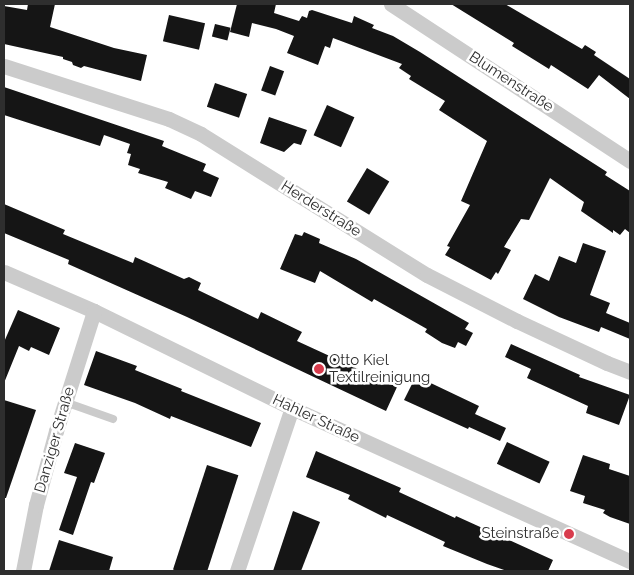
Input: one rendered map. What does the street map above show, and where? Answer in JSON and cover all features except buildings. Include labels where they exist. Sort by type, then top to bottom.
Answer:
[{"type":"street","name":"Blumenstraße","points":[[391,4],[630,161]]},
{"type":"street","name":"Herderstraße","points":[[4,66],[169,119],[201,134],[427,275],[517,321],[630,372]]},
{"type":"street","name":"Hahler Straße","points":[[4,272],[94,310],[292,408],[630,561]]},
{"type":"street","name":"Danziger Straße","points":[[23,571],[36,505],[65,402],[94,310]]},
{"type":"street","points":[[237,571],[292,408]]},
{"type":"lane","points":[[65,402],[113,419]]},
{"type":"place","name":"Otto Kiel Textilreinigung","points":[[319,369]]},
{"type":"place","name":"Steinstraße","points":[[569,534]]}]
